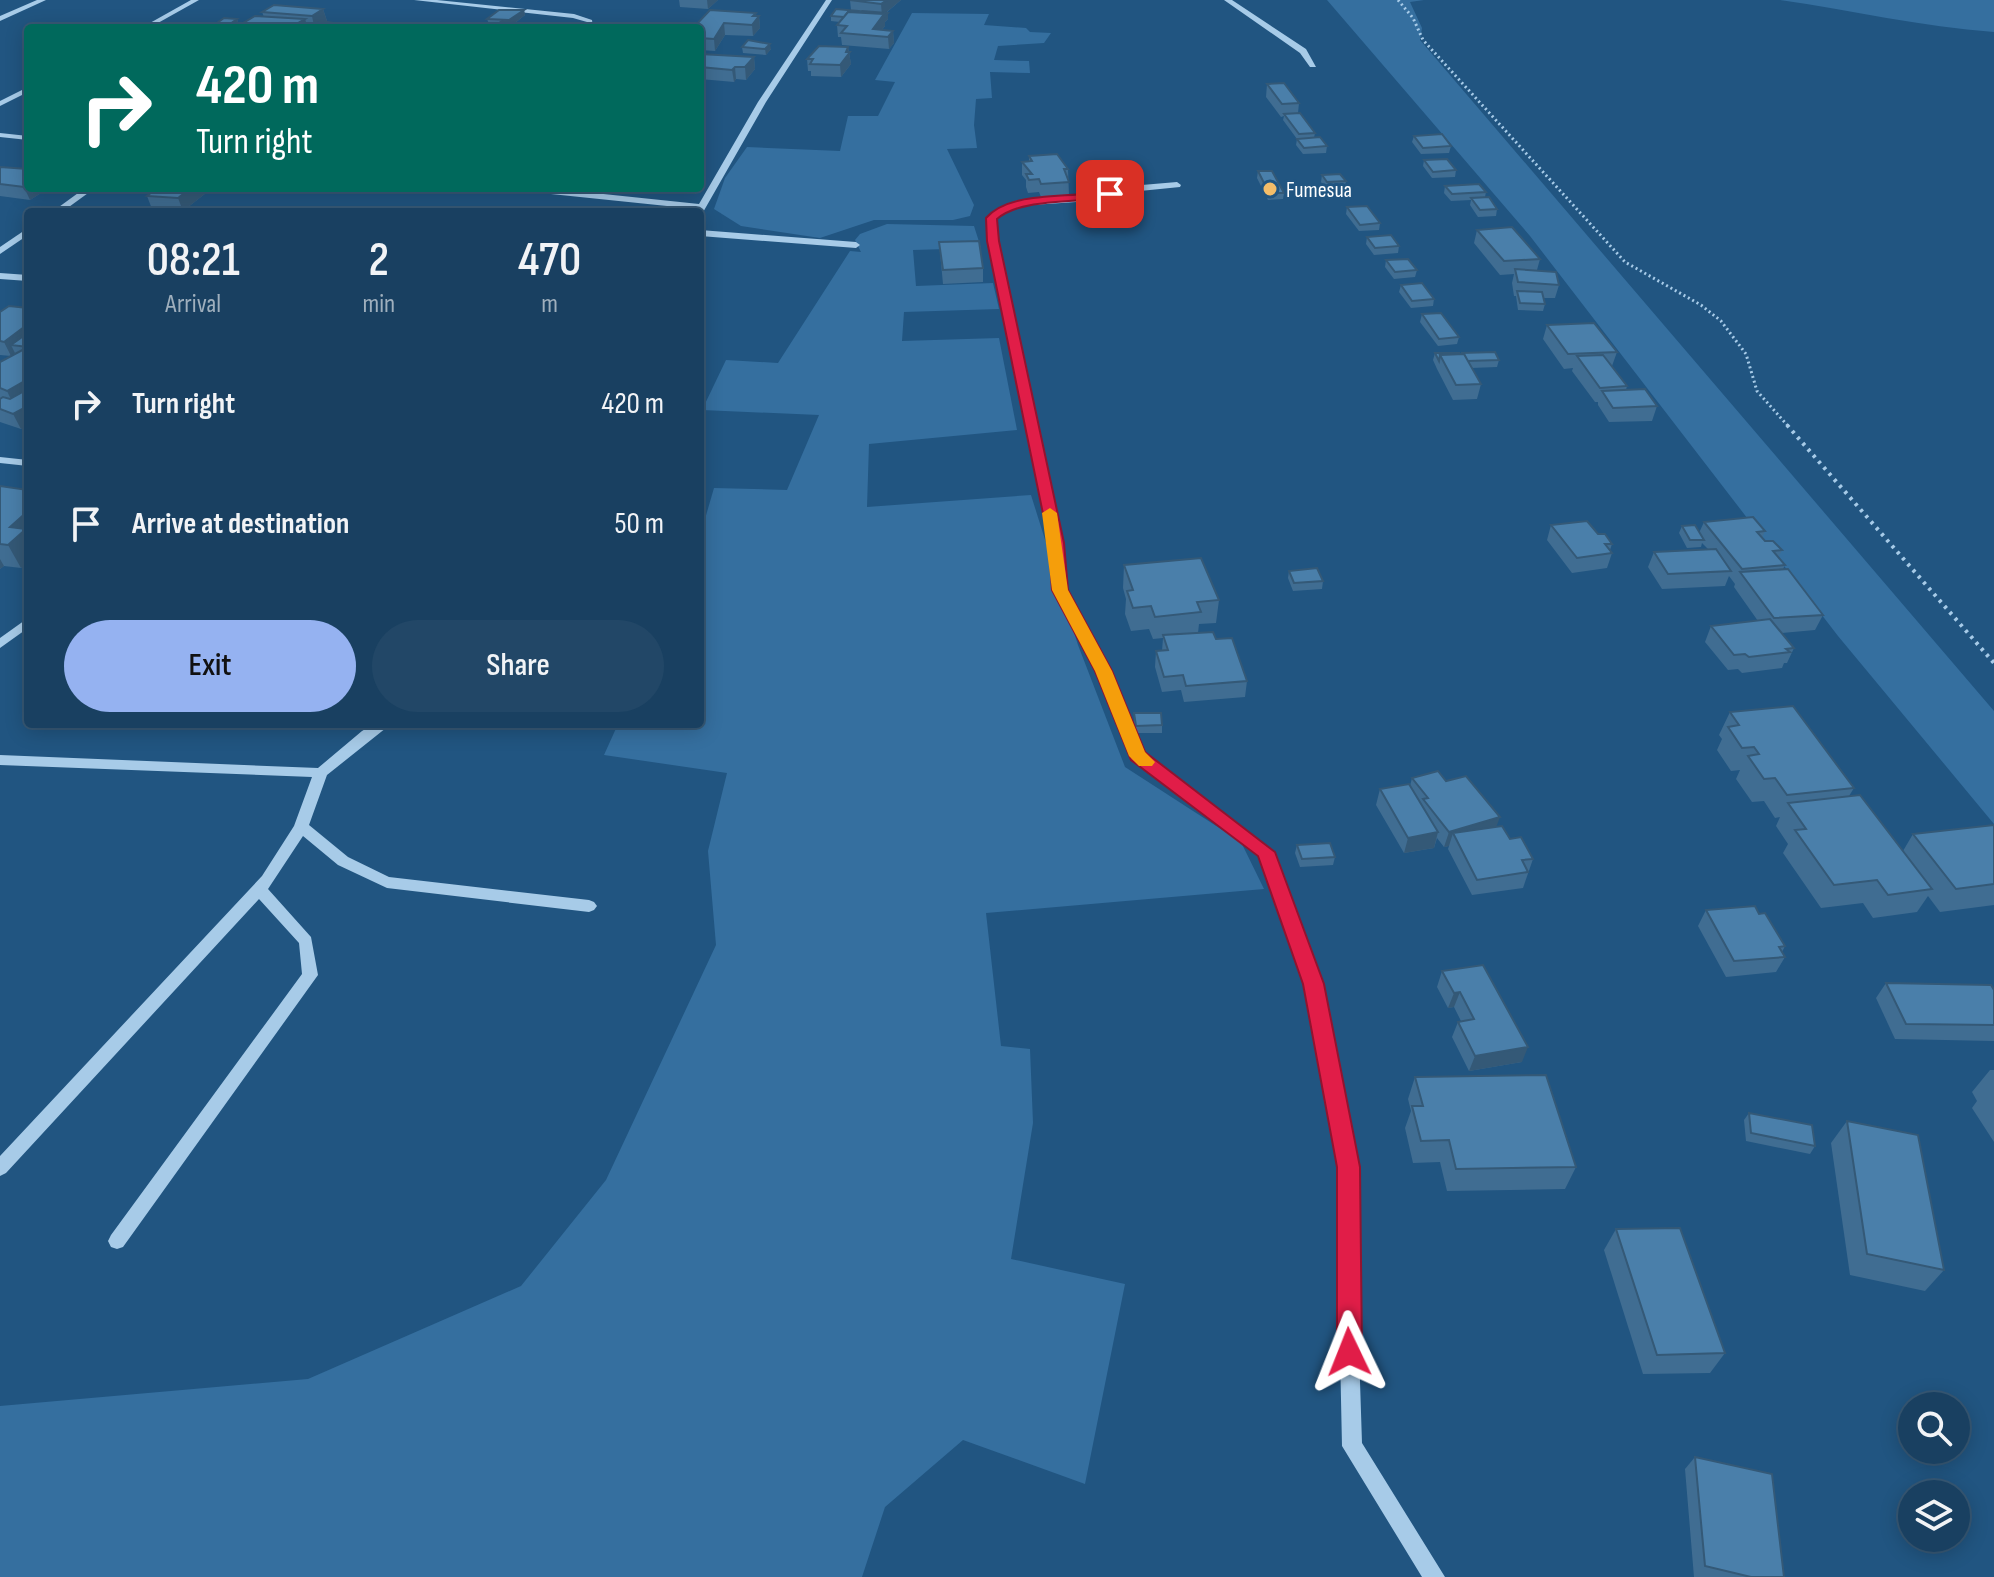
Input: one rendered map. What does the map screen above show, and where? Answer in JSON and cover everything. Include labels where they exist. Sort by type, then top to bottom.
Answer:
[{"type":"street","points":[[0,19],[43,0]]},
{"type":"street","points":[[151,24],[196,0]]},
{"type":"street","points":[[417,0],[574,16],[590,21],[590,24]]},
{"type":"street","points":[[702,208],[762,102],[829,0]]},
{"type":"street","points":[[1227,0],[1303,51],[1313,65]]},
{"type":"street","points":[[0,104],[24,91]]},
{"type":"street","points":[[0,135],[24,138]]},
{"type":"street","points":[[1177,185],[1130,189],[1091,198],[1015,204],[991,218],[993,241],[1056,543],[1060,590],[1104,671],[1138,756],[1266,852],[1313,984],[1348,1167],[1352,1446],[1434,1577]]},
{"type":"street","points":[[62,208],[85,192]]},
{"type":"street","points":[[555,192],[685,208]]},
{"type":"street","points":[[704,233],[856,245]]},
{"type":"street","points":[[0,251],[24,234]]},
{"type":"street","points":[[0,276],[24,278]]},
{"type":"street","points":[[0,460],[24,463]]},
{"type":"street","points":[[0,644],[24,625]]},
{"type":"street","points":[[0,1168],[259,889],[301,827],[321,773],[377,728]]},
{"type":"street","points":[[0,760],[321,773]]},
{"type":"street","points":[[301,827],[343,861],[387,882],[589,906]]},
{"type":"street","points":[[117,1241],[310,975],[306,941],[259,889]]},
{"type":"path","points":[[1398,0],[1413,18],[1423,40],[1625,262],[1651,281],[1703,307],[1739,343],[1754,367],[1757,391],[1994,663]]},
{"type":"shaded area","points":[[1327,0],[1424,0],[1410,2],[1422,28],[1420,40],[1994,711],[1994,824],[1838,636],[1530,236]]},
{"type":"shaded area","points":[[1780,0],[1994,0],[1994,32],[1913,22]]},
{"type":"shaded area","points":[[912,13],[989,14],[984,25],[1051,33],[1044,43],[998,46],[994,60],[1029,61],[1030,73],[990,72],[992,98],[976,99],[974,125],[977,148],[947,149],[974,205],[970,216],[953,220],[874,220],[820,238],[741,226],[714,209],[725,178],[747,147],[840,151],[848,116],[878,116],[895,82],[875,80]]},
{"type":"shaded area","points":[[887,224],[974,226],[981,248],[913,250],[916,286],[993,283],[999,309],[904,312],[902,341],[999,338],[1017,430],[869,444],[867,507],[1031,495],[1078,645],[1125,767],[1241,842],[1264,889],[986,913],[1001,1046],[1030,1049],[1033,1123],[1011,1259],[1125,1284],[1085,1484],[963,1440],[885,1507],[862,1577],[0,1577],[0,1406],[308,1379],[521,1286],[606,1180],[716,945],[708,851],[727,773],[604,755],[616,728],[704,728],[704,522],[714,488],[787,490],[819,415],[704,410],[704,406],[726,360],[778,363],[850,251],[861,252],[855,240],[860,234]]},
{"type":"building","points":[[850,0],[887,0],[881,4]]},
{"type":"building","points":[[274,5],[323,9],[312,16],[262,12]]},
{"type":"building","points":[[836,9],[859,11],[848,12],[844,17],[831,16]]},
{"type":"building","points":[[499,10],[524,10],[509,20],[487,19]]},
{"type":"building","points":[[710,10],[756,13],[753,16],[759,16],[752,25],[724,23],[714,39],[704,38],[704,24],[697,24]]},
{"type":"building","points":[[848,12],[884,14],[873,29],[893,31],[888,37],[841,33],[847,26],[837,25]]},
{"type":"building","points":[[860,13],[888,13],[885,16]]},
{"type":"building","points":[[255,16],[305,19],[296,24],[241,24]]},
{"type":"building","points":[[224,18],[237,19],[230,24],[217,23]]},
{"type":"building","points":[[748,40],[770,44],[765,49],[742,47]]},
{"type":"building","points":[[819,46],[848,47],[846,52],[850,52],[840,65],[810,64],[813,59],[807,59]]},
{"type":"building","points":[[704,54],[754,57],[745,67],[732,70],[704,67]]},
{"type":"building","points":[[1284,83],[1299,103],[1282,104],[1267,84]]},
{"type":"building","points":[[1300,113],[1315,133],[1299,134],[1284,114]]},
{"type":"building","points":[[1442,134],[1451,146],[1423,148],[1414,136]]},
{"type":"building","points":[[1320,137],[1327,146],[1304,148],[1297,139]]},
{"type":"building","points":[[1057,154],[1068,169],[1064,169],[1069,182],[1041,184],[1039,179],[1029,180],[1026,174],[1032,174],[1022,162],[1032,161],[1029,156]]},
{"type":"building","points":[[1447,159],[1456,170],[1433,172],[1424,160]]},
{"type":"building","points":[[0,167],[24,169],[24,187],[0,184]]},
{"type":"building","points":[[1258,171],[1272,171],[1284,193],[1269,193]]},
{"type":"building","points":[[1340,174],[1346,181],[1327,182],[1322,175]]},
{"type":"building","points":[[1479,184],[1486,192],[1452,194],[1445,186]]},
{"type":"building","points":[[152,192],[186,192],[178,198],[147,196]]},
{"type":"building","points":[[1489,197],[1497,209],[1480,210],[1471,198]]},
{"type":"building","points":[[1367,206],[1380,223],[1360,225],[1347,207]]},
{"type":"building","points":[[1512,227],[1540,259],[1504,261],[1477,230]]},
{"type":"building","points":[[1391,235],[1399,246],[1375,248],[1367,237]]},
{"type":"building","points":[[979,241],[983,268],[943,270],[939,242]]},
{"type":"building","points":[[1408,259],[1417,270],[1395,272],[1386,260]]},
{"type":"building","points":[[1515,269],[1556,272],[1559,285],[1518,282]]},
{"type":"building","points":[[1422,283],[1434,299],[1412,301],[1401,285]]},
{"type":"building","points":[[1517,291],[1542,292],[1545,304],[1520,303]]},
{"type":"building","points":[[9,306],[24,308],[24,327],[4,342],[0,341],[0,312]]},
{"type":"building","points":[[1441,313],[1459,337],[1439,339],[1422,314]]},
{"type":"building","points":[[1594,323],[1617,352],[1568,354],[1547,325]]},
{"type":"building","points":[[24,334],[24,347],[11,345],[22,337],[19,337]]},
{"type":"building","points":[[24,349],[24,381],[7,391],[0,388],[0,362]]},
{"type":"building","points":[[1495,352],[1499,360],[1467,361],[1461,353]]},
{"type":"building","points":[[1435,353],[1459,354],[1440,355],[1439,361]]},
{"type":"building","points":[[1464,354],[1481,384],[1456,385],[1440,355]]},
{"type":"building","points":[[1603,355],[1627,386],[1600,388],[1577,356]]},
{"type":"building","points":[[1645,389],[1657,406],[1613,408],[1602,391]]},
{"type":"building","points":[[24,391],[24,408],[13,414],[0,409],[0,399],[10,399]]},
{"type":"building","points":[[0,486],[24,489],[24,515],[10,527],[24,531],[8,545],[0,544]]},
{"type":"building","points":[[1753,517],[1765,531],[1757,532],[1765,541],[1773,541],[1782,550],[1773,551],[1785,565],[1742,569],[1704,522]]},
{"type":"building","points":[[1587,521],[1598,534],[1605,534],[1612,544],[1605,544],[1612,553],[1577,558],[1551,525]]},
{"type":"building","points":[[1695,525],[1704,540],[1690,540],[1682,526]]},
{"type":"building","points":[[1716,549],[1731,571],[1668,574],[1654,552]]},
{"type":"building","points":[[1201,558],[1219,600],[1197,602],[1201,612],[1155,617],[1151,606],[1133,608],[1127,591],[1133,590],[1124,565]]},
{"type":"building","points":[[1317,568],[1323,581],[1294,583],[1289,571]]},
{"type":"building","points":[[1788,569],[1823,615],[1774,618],[1740,572]]},
{"type":"building","points":[[1770,619],[1794,648],[1786,649],[1790,652],[1749,657],[1745,654],[1734,655],[1711,626]]},
{"type":"building","points":[[1213,632],[1216,639],[1232,638],[1247,681],[1186,686],[1183,675],[1164,677],[1156,651],[1168,650],[1163,635]]},
{"type":"building","points":[[1793,706],[1854,788],[1787,795],[1775,778],[1764,779],[1748,756],[1759,754],[1754,747],[1742,748],[1728,727],[1739,725],[1730,712]]},
{"type":"building","points":[[1134,713],[1161,713],[1162,725],[1136,726]]},
{"type":"building","points":[[1438,771],[1446,781],[1466,776],[1500,817],[1449,832],[1423,799],[1428,798],[1412,778]]},
{"type":"building","points":[[1409,784],[1438,832],[1408,838],[1380,789]]},
{"type":"building","points":[[1860,795],[1932,889],[1888,895],[1877,880],[1834,885],[1795,830],[1806,829],[1788,803]]},
{"type":"building","points":[[1994,825],[1994,884],[1956,889],[1913,834]]},
{"type":"building","points":[[1502,826],[1510,839],[1521,837],[1533,859],[1522,860],[1528,872],[1477,880],[1453,833]]},
{"type":"building","points":[[1330,843],[1335,857],[1302,859],[1297,845]]},
{"type":"building","points":[[1755,906],[1759,914],[1765,913],[1785,946],[1779,947],[1785,957],[1734,961],[1706,910]]},
{"type":"building","points":[[1483,965],[1528,1047],[1475,1056],[1458,1022],[1474,1019],[1460,992],[1454,993],[1442,971]]},
{"type":"building","points":[[1886,983],[1991,985],[1994,990],[1994,1025],[1906,1024]]},
{"type":"building","points":[[1546,1075],[1576,1167],[1456,1169],[1449,1140],[1421,1141],[1412,1106],[1423,1106],[1415,1077]]},
{"type":"building","points":[[1749,1113],[1812,1125],[1815,1146],[1751,1133]]},
{"type":"building","points":[[1847,1121],[1918,1135],[1944,1270],[1867,1254]]},
{"type":"building","points":[[1680,1228],[1725,1353],[1657,1355],[1616,1229]]},
{"type":"building","points":[[1695,1457],[1772,1474],[1784,1577],[1751,1577],[1705,1566]]},
{"type":"slow traffic","points":[[1050,513],[1060,590],[1104,671],[1138,756],[1146,762]]},
{"type":"place","name":"Fumesua","points":[[1270,189]]},
{"type":"route","points":[[1110,194],[1015,204],[991,218],[993,241],[1056,543],[1060,590],[1104,671],[1138,756],[1266,852],[1313,984],[1348,1167],[1349,1352]]}]
